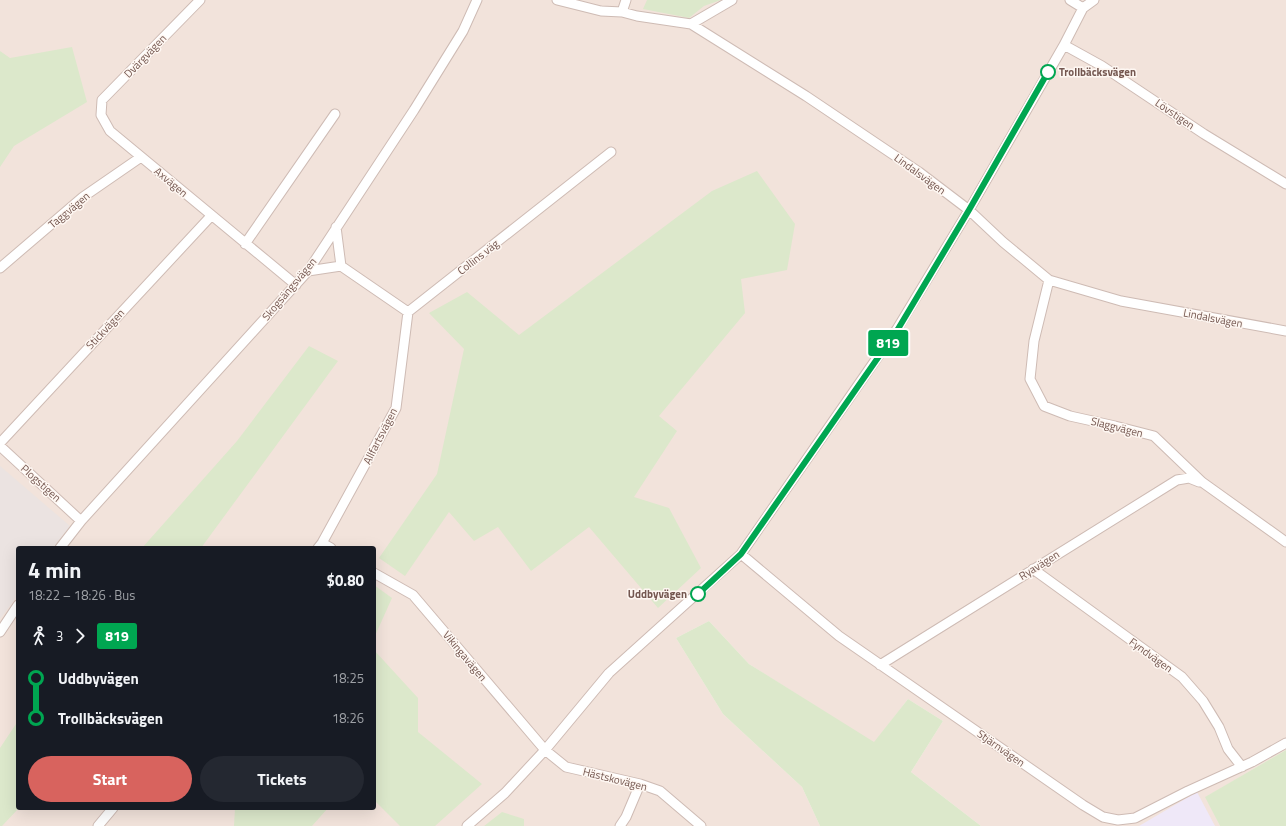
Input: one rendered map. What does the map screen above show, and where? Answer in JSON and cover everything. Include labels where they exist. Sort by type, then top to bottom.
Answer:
[{"type":"street","name":"Dvärgvägen","points":[[101,116],[102,100],[200,0]]},
{"type":"street","name":"Skogsängsvägen","points":[[62,546],[81,521],[308,271],[414,110],[463,31],[477,0]]},
{"type":"street","name":"Lindalsvägen","points":[[557,0],[601,11],[622,12],[637,16],[691,24],[812,100],[919,172],[969,210],[1003,242],[1049,280],[1121,301],[1286,331]]},
{"type":"street","points":[[622,12],[626,0]]},
{"type":"street","points":[[691,24],[732,0]]},
{"type":"street","points":[[1070,0],[1083,8]]},
{"type":"street","points":[[467,826],[505,793],[546,750],[609,673],[741,554],[898,329],[969,210],[1064,45],[1083,8],[1094,0]]},
{"type":"street","name":"Lövstigen","points":[[1064,45],[1102,66],[1204,134],[1286,184]]},
{"type":"street","points":[[245,244],[335,114]]},
{"type":"street","name":"Axvägen","points":[[101,116],[110,131],[296,285]]},
{"type":"street","name":"Collins väg","points":[[408,312],[611,152]]},
{"type":"street","name":"Taggvägen","points":[[0,268],[82,197],[141,157]]},
{"type":"street","name":"Stickvägen","points":[[0,443],[211,216]]},
{"type":"street","points":[[336,227],[341,266]]},
{"type":"street","points":[[308,271],[341,266],[408,312]]},
{"type":"street","name":"Slaggvägen","points":[[1049,280],[1034,341],[1030,380],[1044,406],[1070,416],[1154,436],[1202,482],[1286,542]]},
{"type":"street","name":"Allfartsvägen","points":[[320,545],[396,408],[408,312]]},
{"type":"street","name":"Plogstigen","points":[[0,446],[81,521]]},
{"type":"street","name":"Ryavägen","points":[[880,665],[1177,480],[1188,478],[1202,482]]},
{"type":"street","name":"Stjärnvägen","points":[[741,554],[839,636],[1076,800],[1103,817],[1118,820],[1135,818],[1188,791],[1242,767],[1286,742]]},
{"type":"street","name":"Fyndvägen","points":[[1033,569],[1182,677],[1203,701],[1219,727],[1228,749],[1242,767]]},
{"type":"street","name":"Vikingavägen","points":[[376,573],[413,595],[546,750]]},
{"type":"street","points":[[0,632],[16,608]]},
{"type":"street","name":"Hästskovägen","points":[[546,750],[566,767],[640,784],[660,791],[701,826]]},
{"type":"street","points":[[620,826],[626,818],[640,784]]},
{"type":"street","points":[[98,826],[111,810]]},
{"type":"shaded area","points":[[0,0],[1286,0],[1286,750],[1206,797],[1220,826],[981,826],[911,772],[943,721],[908,699],[874,743],[749,664],[709,621],[676,638],[723,714],[802,787],[820,826],[0,826]]},
{"type":"shaded area","points":[[0,466],[70,526],[55,546],[16,546],[16,598],[0,619]]},
{"type":"shaded area","points":[[1197,792],[1215,826],[1139,826]]},
{"type":"green space","points":[[647,0],[721,0],[704,6],[689,18],[643,9]]},
{"type":"green space","points":[[72,47],[87,102],[14,146],[0,167],[0,51],[10,58]]},
{"type":"green space","points":[[757,171],[795,224],[787,270],[741,279],[745,313],[659,416],[677,431],[634,497],[669,508],[701,568],[658,608],[589,527],[531,571],[498,527],[474,541],[449,512],[405,576],[379,558],[437,474],[464,349],[429,313],[467,292],[519,335],[712,191]]},
{"type":"green space","points":[[309,346],[338,361],[202,546],[144,546],[237,441]]},
{"type":"green space","points":[[376,586],[392,598],[376,634]]},
{"type":"green space","points":[[709,621],[749,664],[874,742],[908,699],[943,721],[911,772],[981,826],[820,826],[802,787],[723,714],[676,638]]},
{"type":"green space","points":[[376,652],[418,698],[418,732],[482,784],[435,826],[400,826],[376,802]]},
{"type":"green space","points":[[16,724],[17,810],[2,826],[0,826],[0,748]]},
{"type":"green space","points":[[1286,750],[1286,826],[1220,826],[1205,797]]},
{"type":"green space","points":[[235,810],[326,810],[312,826],[234,826]]},
{"type":"green space","points":[[502,812],[524,819],[524,826],[484,826]]},
{"type":"bus line","name":"819","points":[[698,594],[741,554],[898,329],[969,210],[1048,72]]},
{"type":"place","name":"Trollbäcksvägen","points":[[1048,72]]},
{"type":"place","name":"Uddbyvägen","points":[[698,594]]}]
